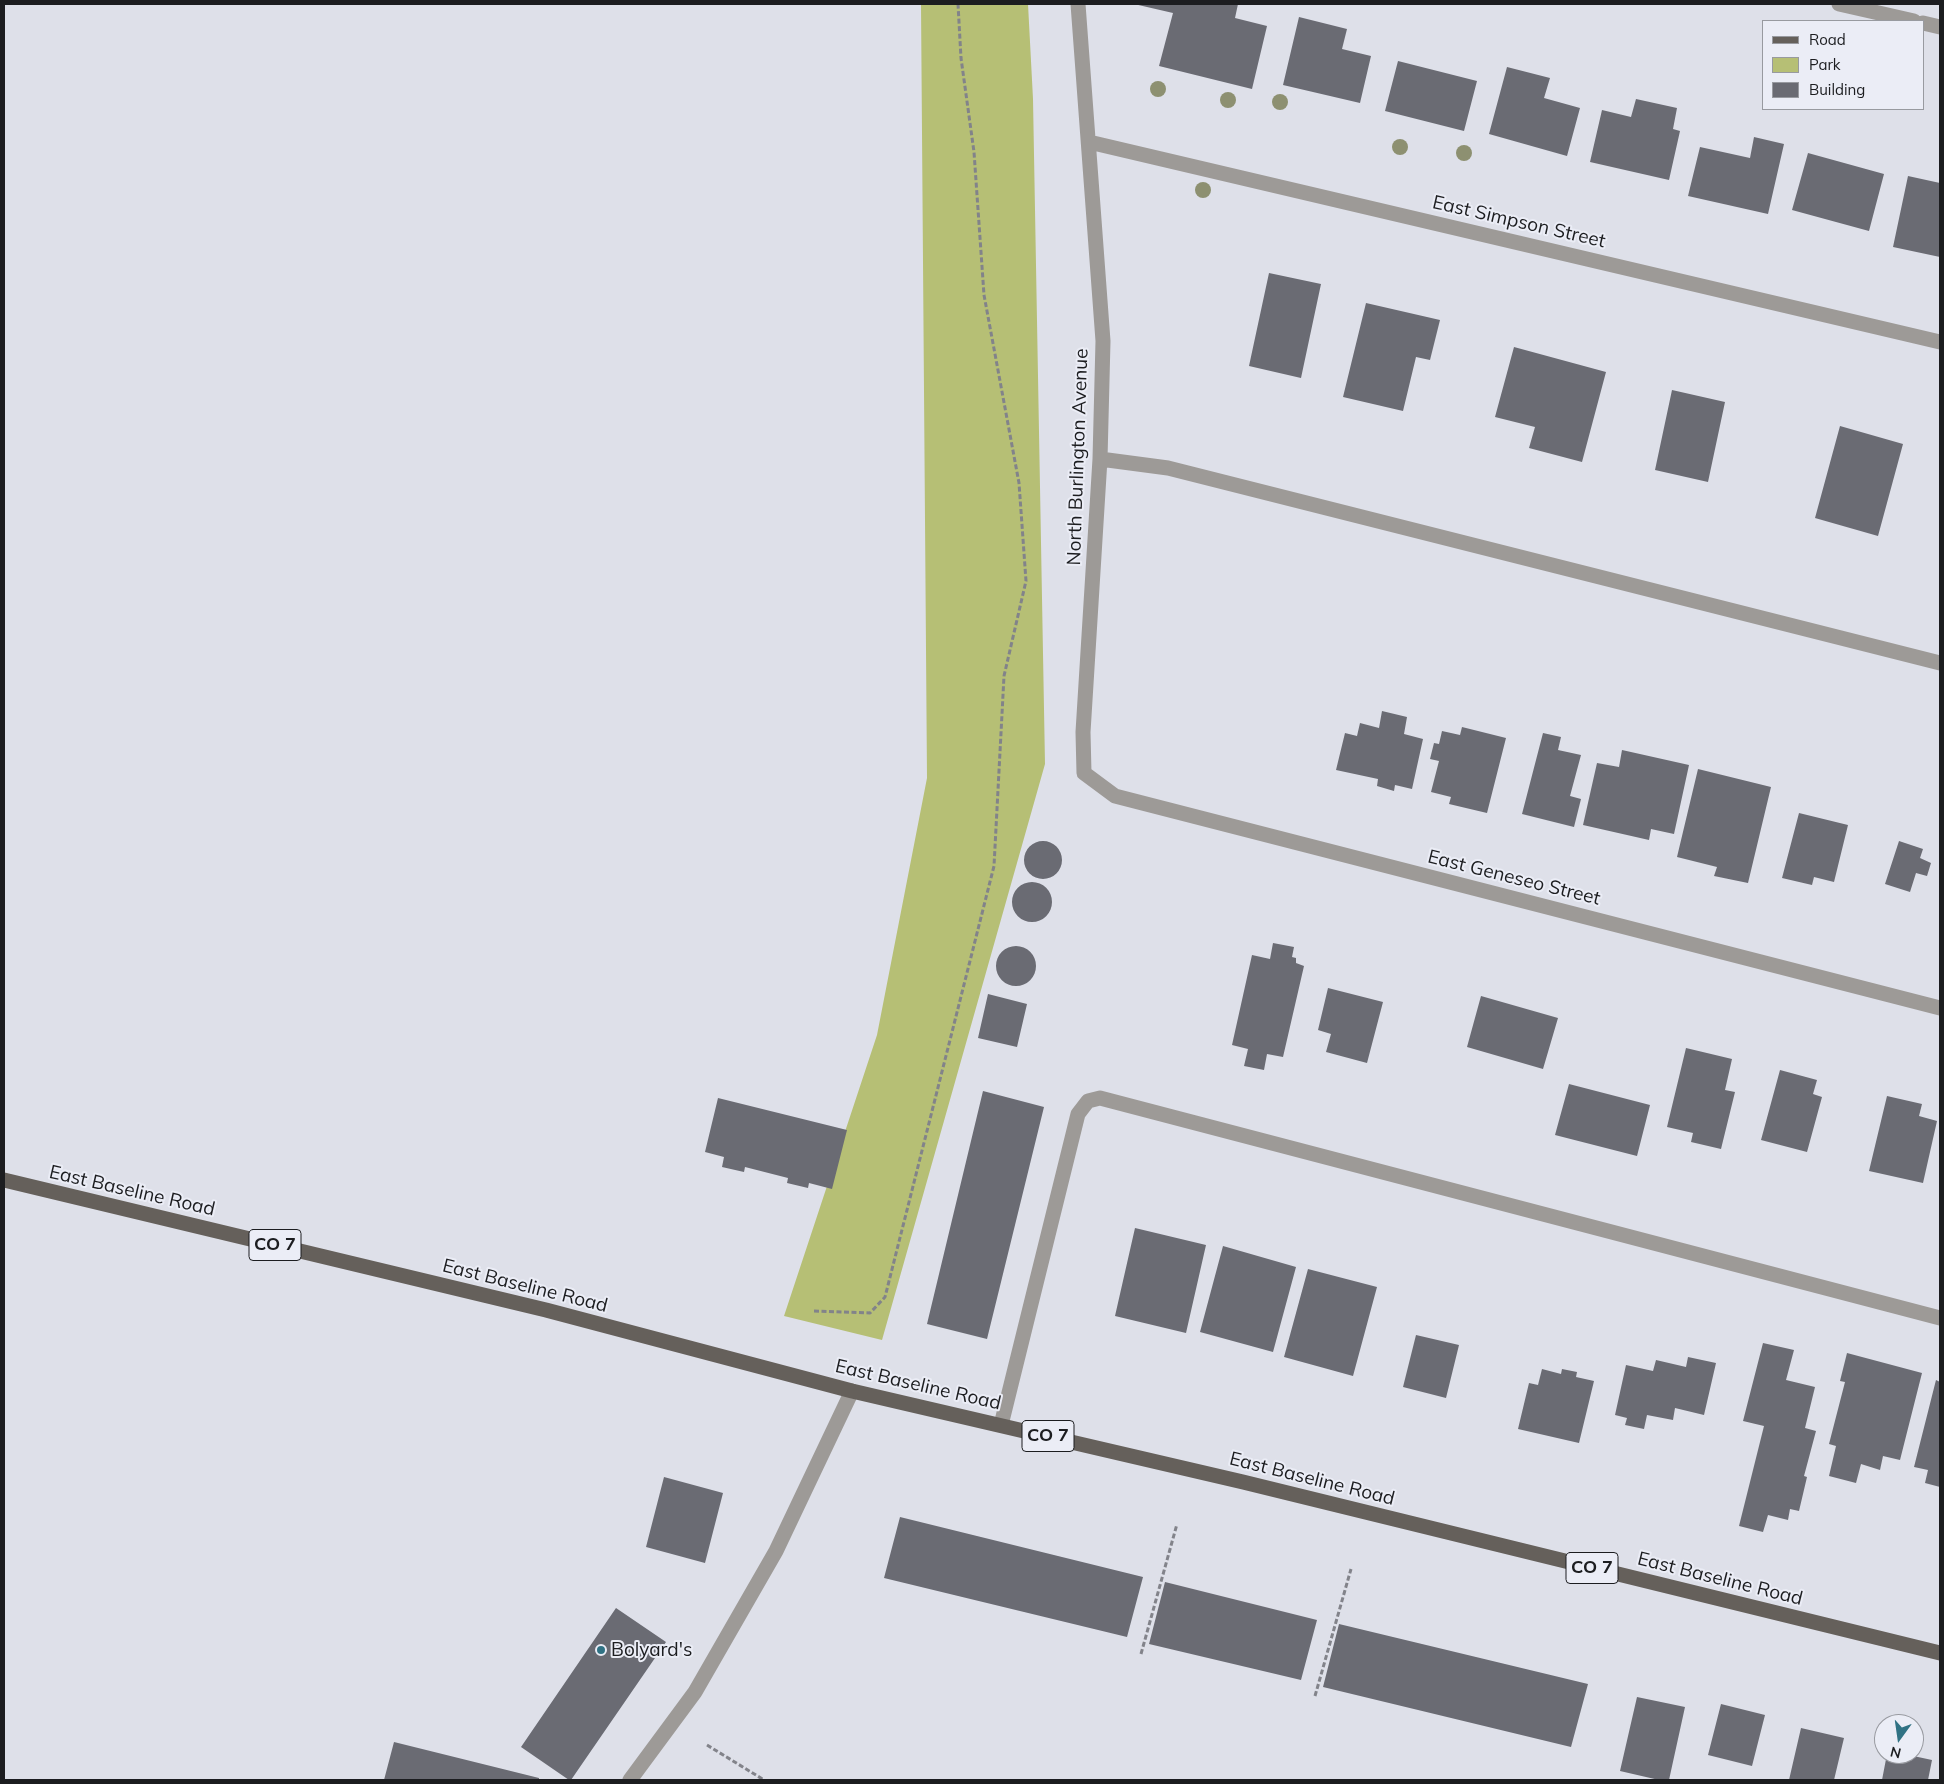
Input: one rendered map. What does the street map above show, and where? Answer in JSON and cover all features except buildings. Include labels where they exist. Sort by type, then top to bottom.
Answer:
[{"type":"main road","name":"East Baseline Road","points":[[4,1180],[546,1310],[852,1391],[1001,1425],[1940,1653]]},
{"type":"street","name":"North Burlington Avenue","points":[[1078,4],[1103,340],[1100,459],[1083,732],[1084,773]]},
{"type":"street","points":[[1839,4],[1910,20]]},
{"type":"street","points":[[1924,23],[1940,27]]},
{"type":"street","name":"East Simpson Street","points":[[1089,142],[1940,342]]},
{"type":"street","points":[[1100,459],[1168,468],[1940,662]]},
{"type":"street","name":"East Geneseo Street","points":[[1084,773],[1115,796],[1940,1008]]},
{"type":"street","points":[[1001,1425],[1078,1114],[1088,1101],[1100,1098],[1940,1318]]},
{"type":"street","points":[[630,1780],[695,1692],[776,1552],[852,1391]]},
{"type":"path","points":[[814,1311],[870,1313],[885,1297],[994,866],[1004,676],[1026,582],[1019,484],[984,295],[974,152],[961,58],[958,4]]},
{"type":"path","points":[[1141,1654],[1177,1524]]},
{"type":"path","points":[[1315,1696],[1351,1569]]},
{"type":"path","points":[[708,1745],[764,1780]]},
{"type":"green space","points":[[921,4],[1028,4],[1033,99],[1045,764],[882,1340],[784,1316],[877,1035],[927,778]]},
{"type":"place","name":"Bolyard's","points":[[601,1650]]}]
